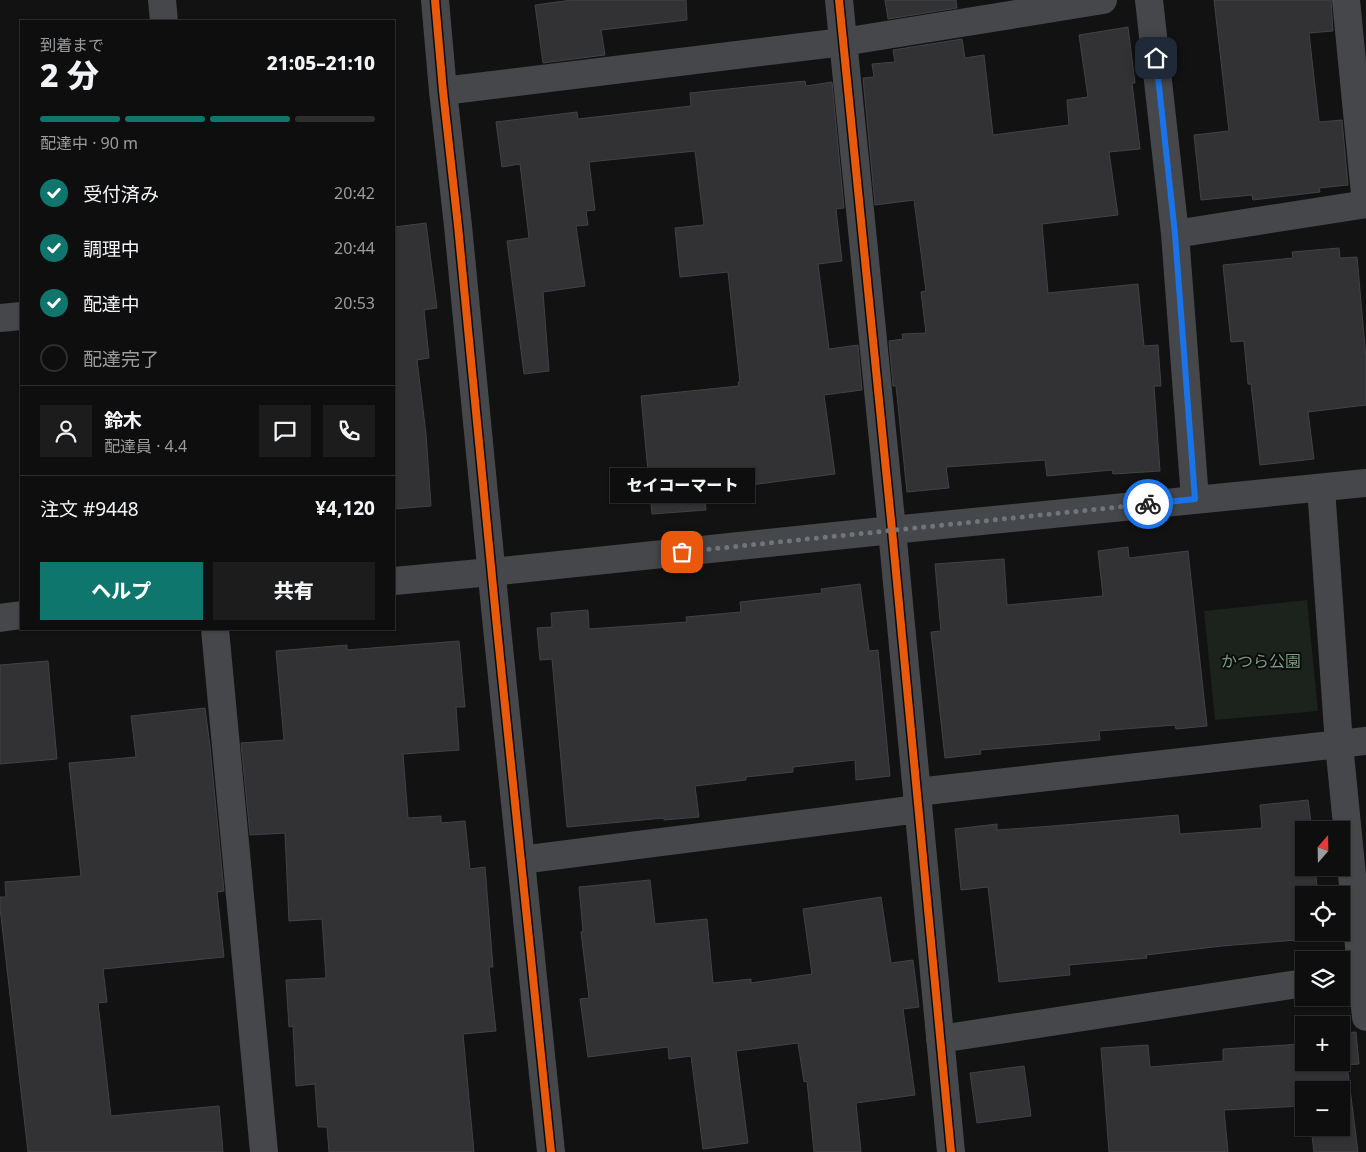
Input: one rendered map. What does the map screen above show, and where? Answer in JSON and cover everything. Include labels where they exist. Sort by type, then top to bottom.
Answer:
[{"type":"street","points":[[162,0],[164,20]]},
{"type":"street","points":[[435,0],[491,572],[551,1152]]},
{"type":"street","points":[[839,0],[951,1152]]},
{"type":"street","points":[[443,91],[843,42],[1103,0]]},
{"type":"street","points":[[1149,0],[1175,234],[1195,499]]},
{"type":"street","points":[[1175,234],[1366,204],[1346,0]]},
{"type":"street","points":[[0,318],[20,316]]},
{"type":"street","points":[[395,581],[1366,483]]},
{"type":"street","points":[[1321,488],[1356,975],[1366,1017]]},
{"type":"street","points":[[0,618],[20,616]]},
{"type":"street","points":[[215,630],[264,1152]]},
{"type":"street","points":[[521,860],[917,801],[1366,741]]},
{"type":"street","points":[[940,1039],[1295,984]]},
{"type":"green space","name":"かつら公園","points":[[1307,600],[1318,711],[1215,720],[1204,611]]},
{"type":"building","points":[[572,0],[686,0],[687,20],[601,30],[605,55],[543,63],[535,5]]},
{"type":"building","points":[[885,0],[956,0],[957,8],[888,19]]},
{"type":"building","points":[[1214,0],[1331,0],[1333,31],[1309,33],[1319,122],[1342,120],[1348,185],[1319,188],[1320,192],[1253,200],[1252,195],[1201,200],[1194,135],[1229,131]]},
{"type":"building","points":[[1128,27],[1135,83],[1132,83],[1140,149],[1109,152],[1118,215],[1042,224],[1048,293],[1138,284],[1144,346],[1158,345],[1161,386],[1154,386],[1160,471],[1113,474],[1112,470],[1047,476],[1045,460],[946,467],[949,488],[907,492],[896,386],[893,386],[889,341],[903,339],[902,334],[926,333],[921,292],[926,291],[914,200],[875,205],[863,78],[874,77],[872,64],[895,62],[893,50],[962,39],[965,58],[984,55],[993,135],[1069,125],[1067,100],[1088,97],[1079,35]]},
{"type":"building","points":[[805,81],[806,86],[832,82],[844,208],[836,209],[842,261],[818,264],[829,349],[858,345],[862,390],[824,395],[835,474],[704,491],[706,510],[652,514],[641,396],[739,386],[738,382],[740,382],[728,272],[680,277],[675,228],[704,225],[695,151],[589,162],[595,210],[586,211],[588,225],[576,226],[585,286],[543,292],[549,371],[524,374],[507,241],[529,238],[520,164],[502,167],[496,122],[577,112],[578,119],[691,106],[690,93]]},
{"type":"building","points":[[426,223],[437,308],[424,310],[429,358],[417,360],[426,434],[431,506],[395,509],[395,227]]},
{"type":"building","points":[[1339,248],[1340,258],[1357,257],[1366,358],[1366,405],[1308,412],[1314,459],[1260,465],[1251,384],[1248,384],[1244,341],[1231,342],[1223,265],[1293,258],[1292,252]]},
{"type":"building","points":[[1128,547],[1129,558],[1188,551],[1207,726],[1176,729],[1175,725],[1099,731],[1100,740],[980,750],[981,754],[945,758],[931,632],[941,631],[935,564],[1004,559],[1007,605],[1103,596],[1098,551]]},
{"type":"building","points":[[860,584],[869,651],[878,650],[890,776],[856,780],[855,760],[793,767],[793,772],[746,777],[746,780],[695,786],[699,817],[664,820],[664,818],[567,827],[552,659],[540,660],[537,628],[552,627],[551,613],[588,610],[589,629],[687,622],[686,617],[741,612],[740,602],[822,593],[821,589]]},
{"type":"building","points":[[459,641],[465,707],[456,707],[459,750],[403,754],[408,818],[441,816],[441,823],[465,821],[470,869],[485,867],[493,967],[489,967],[496,1031],[463,1034],[474,1152],[329,1152],[327,1127],[318,1127],[315,1084],[296,1086],[293,1026],[289,1027],[286,980],[326,978],[322,919],[289,921],[285,833],[250,835],[241,743],[284,740],[276,651],[347,645],[347,650]]},
{"type":"building","points":[[48,661],[57,759],[0,764],[0,665]]},
{"type":"building","points":[[205,708],[224,891],[217,892],[224,957],[103,969],[107,1002],[98,1003],[111,1116],[219,1106],[223,1152],[28,1152],[0,908],[0,897],[6,897],[5,882],[81,876],[69,763],[136,757],[131,716]]},
{"type":"building","points":[[1308,800],[1311,821],[1295,821],[1295,876],[1316,876],[1317,886],[1295,886],[1295,940],[1222,946],[1146,955],[1147,958],[1069,965],[1070,975],[999,982],[988,887],[961,890],[955,829],[997,824],[997,830],[1178,815],[1180,834],[1262,828],[1260,805]]},
{"type":"building","points":[[650,880],[655,924],[707,919],[713,983],[751,979],[751,983],[812,974],[803,909],[881,897],[891,963],[913,960],[919,1007],[903,1009],[915,1095],[856,1103],[861,1152],[814,1152],[807,1081],[804,1082],[798,1043],[736,1051],[748,1143],[703,1149],[691,1056],[669,1059],[668,1047],[588,1057],[580,999],[589,998],[581,932],[583,931],[579,887]]},
{"type":"building","points":[[1350,1032],[1356,1032],[1359,1064],[1350,1065]]},
{"type":"building","points":[[1295,1044],[1295,1071],[1348,1071],[1349,1081],[1295,1081],[1295,1106],[1224,1110],[1228,1152],[1109,1152],[1101,1048],[1148,1045],[1150,1067],[1223,1061],[1223,1049]]},
{"type":"building","points":[[1024,1066],[1031,1116],[977,1123],[970,1073]]},
{"type":"building","points":[[1350,1089],[1358,1152],[1314,1152],[1312,1136],[1350,1136]]},
{"type":"cycle path","points":[[435,0],[551,1152]]},
{"type":"cycle path","points":[[839,0],[951,1152]]},
{"type":"way so far","points":[[682,552],[1148,504]]},
{"type":"place","name":"セイコーマート","points":[[682,552]]},
{"type":"route","points":[[1148,504],[1195,499],[1175,234],[1156,58]]}]
